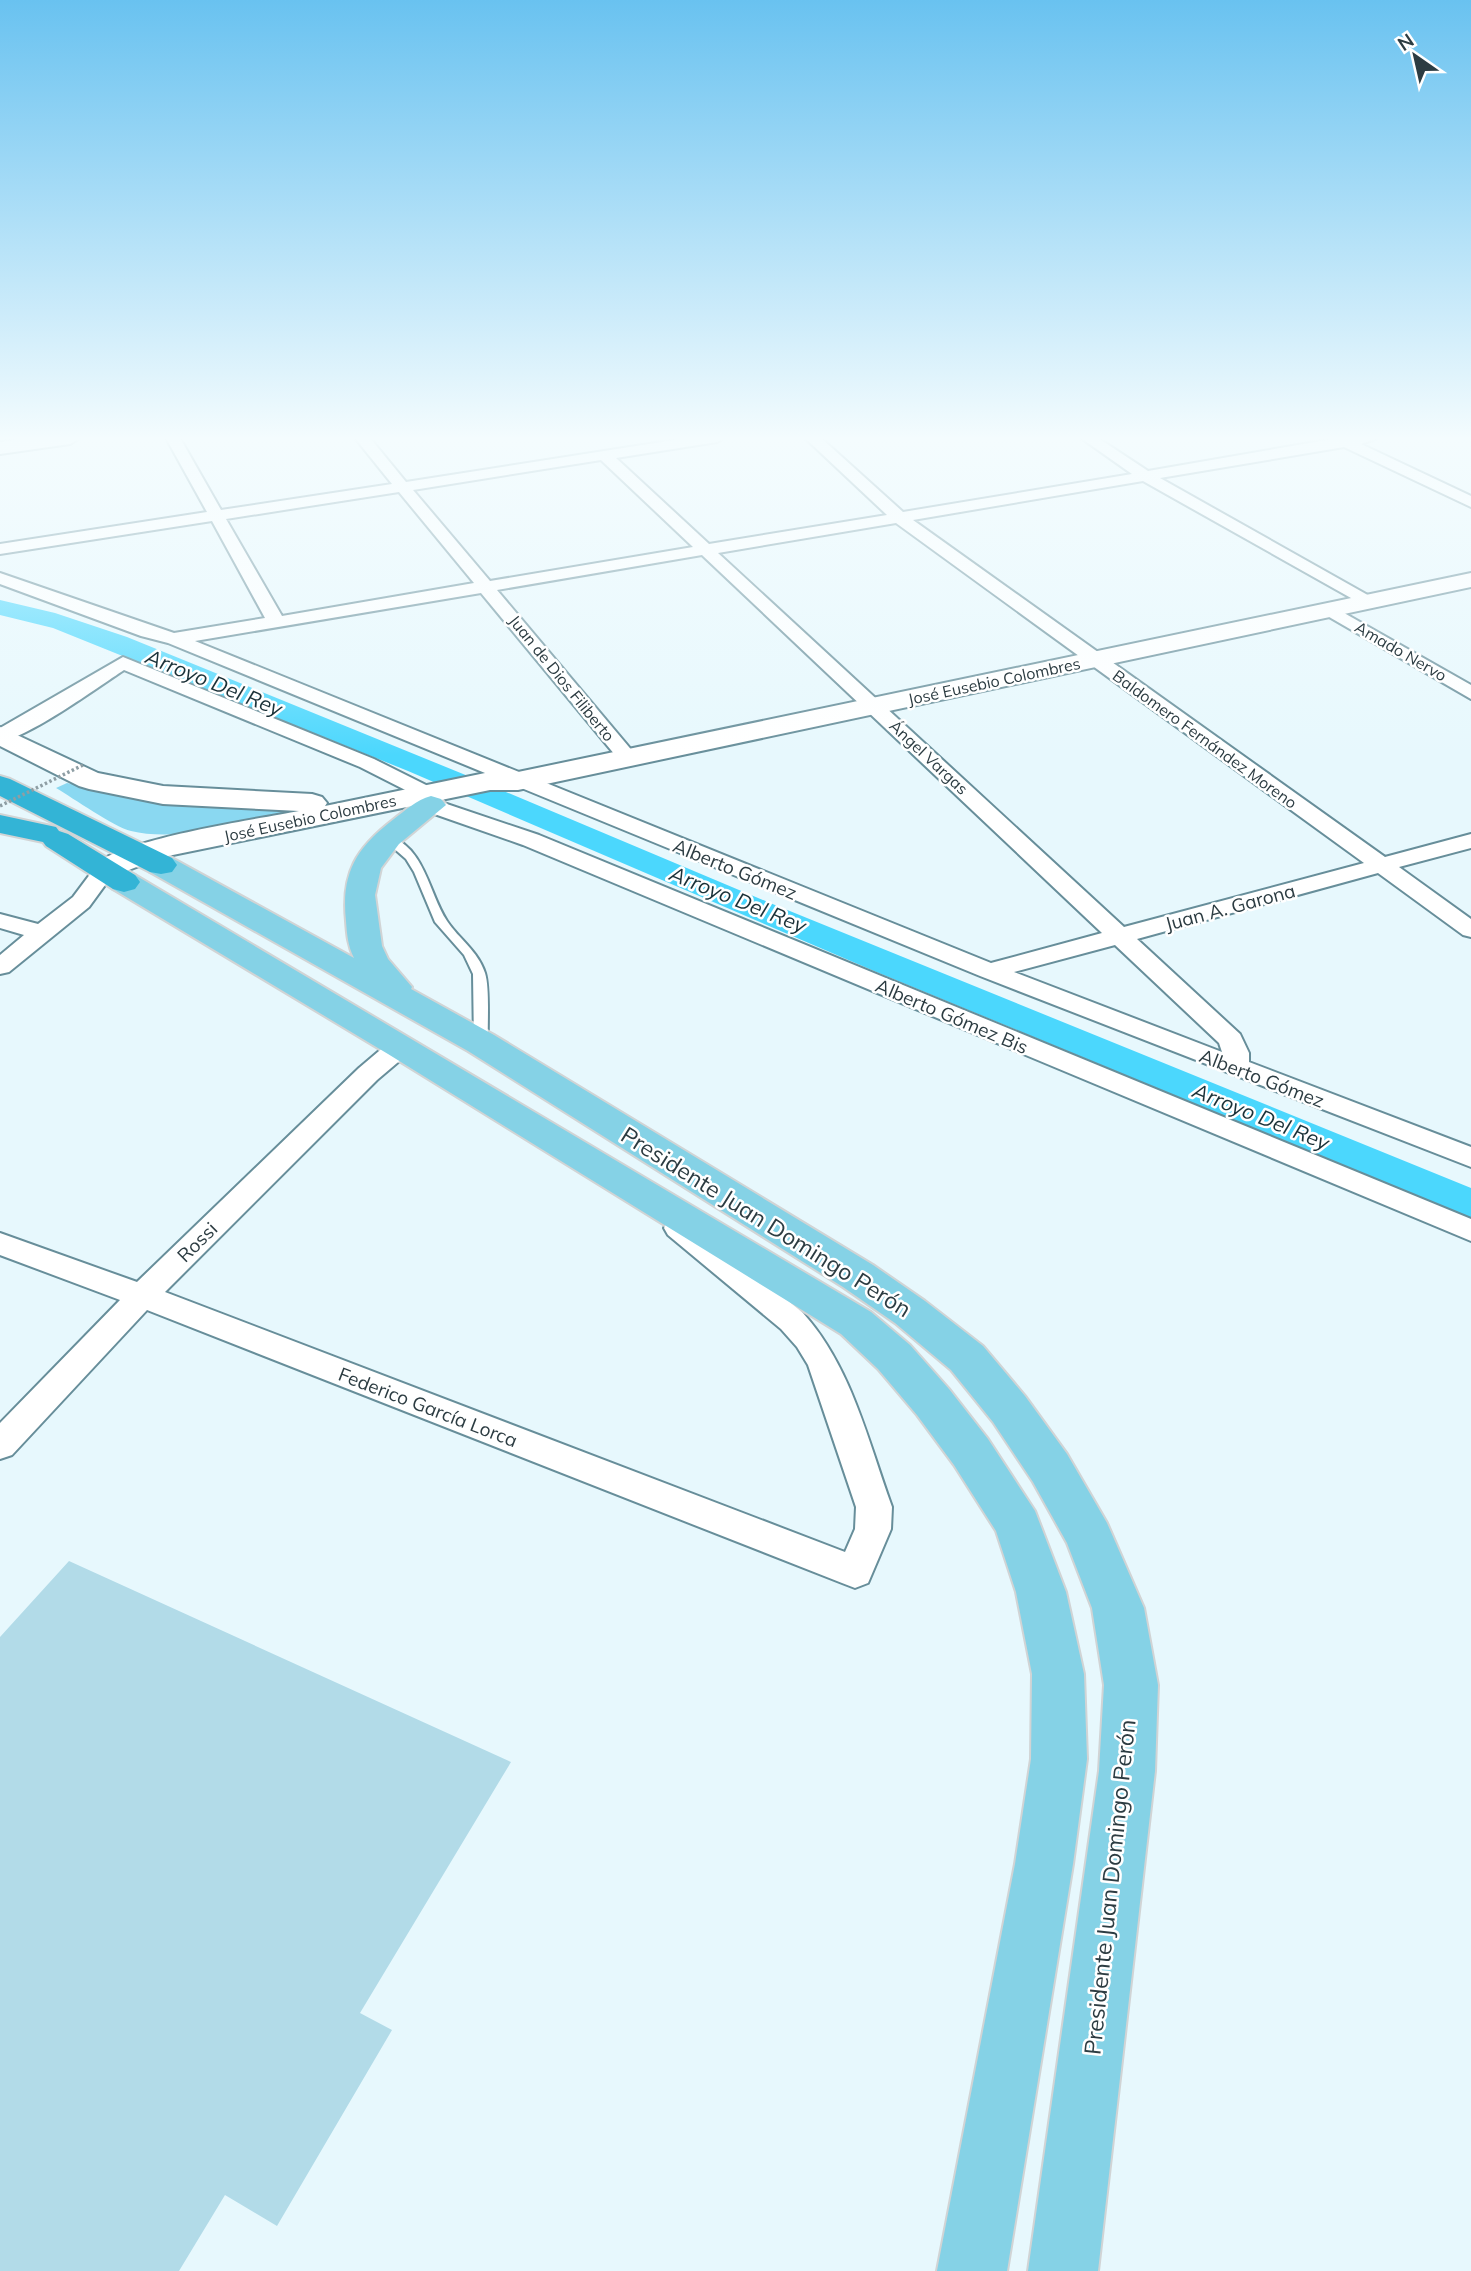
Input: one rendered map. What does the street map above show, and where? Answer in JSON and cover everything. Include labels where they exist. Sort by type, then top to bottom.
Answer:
[{"type":"highway","points":[[1,745],[80,827],[132,868]]},
{"type":"highway","points":[[0,785],[80,827]]},
{"type":"highway","points":[[0,807],[45,833],[132,868]]},
{"type":"highway","points":[[0,824],[45,833]]},
{"type":"main road","points":[[406,999],[373,963],[361,929],[359,895],[366,867],[388,838],[439,797]]},
{"type":"main road","name":"Presidente Juan Domingo Perón","points":[[132,868],[406,999],[858,1276],[958,1350],[1009,1409],[1050,1468],[1090,1538],[1118,1608],[1131,1685],[1127,1771],[1063,2271]]},
{"type":"main road","name":"Presidente Juan Domingo Perón","points":[[132,868],[401,1046],[856,1323],[894,1357],[971,1452],[1018,1525],[1041,1592],[1058,1674],[1059,1759],[1042,1878],[972,2271]]},
{"type":"street","points":[[0,549],[31,544]]},
{"type":"street","points":[[234,544],[275,621]]},
{"type":"street","name":"Juan de Dios Filiberto","points":[[451,544],[627,757]]},
{"type":"street","name":"Ángel Vargas","points":[[698,544],[877,707],[1231,1040],[1236,1053],[1236,1068]]},
{"type":"street","points":[[174,639],[745,544]]},
{"type":"street","name":"Baldomero Fernández Moreno","points":[[937,544],[1471,930]]},
{"type":"street","points":[[1265,544],[1367,602]]},
{"type":"street","name":"Alberto Gómez","points":[[0,578],[147,632],[174,639],[506,783],[1471,1158]]},
{"type":"street","name":"José Eusebio Colombres","points":[[132,868],[439,797],[1471,580]]},
{"type":"street","name":"Amado Nervo","points":[[1330,610],[1471,693]]},
{"type":"street","name":"Alberto Gómez Bis","points":[[1,745],[29,722],[123,663],[367,763],[531,840],[1471,1231]]},
{"type":"street","points":[[1,745],[80,777],[163,794],[318,803],[388,802]]},
{"type":"street","name":"José Eusebio Colombres","points":[[132,868],[388,802],[439,797]]},
{"type":"street","name":"Juan A. Garona","points":[[989,971],[1471,841]]},
{"type":"street","points":[[0,967],[81,902],[132,868]]},
{"type":"street","points":[[0,921],[42,933]]},
{"type":"street","name":"Rossi","points":[[0,1446],[142,1296],[368,1074],[401,1046]]},
{"type":"street","name":"Federico García Lorca","points":[[0,1244],[142,1296],[855,1572],[873,1529],[874,1507],[823,1363],[792,1321],[612,1174]]},
{"type":"lane","points":[[388,838],[410,857],[420,872],[441,922],[469,954],[480,974],[481,1043]]},
{"type":"path","points":[[0,807],[85,764]]},
{"type":"shaded area","points":[[67,783],[135,798],[190,806],[314,812],[196,833],[150,834],[131,831],[114,824],[56,788]]},
{"type":"water","name":"Arroyo Del Rey","points":[[0,600],[55,613],[127,637],[775,905],[1471,1188],[1471,1218],[874,971],[408,771],[53,628],[0,615]]},
{"type":"building","points":[[69,1561],[511,1762],[360,2013],[392,2030],[277,2226],[225,2195],[179,2271],[0,2271],[0,1637]]}]
